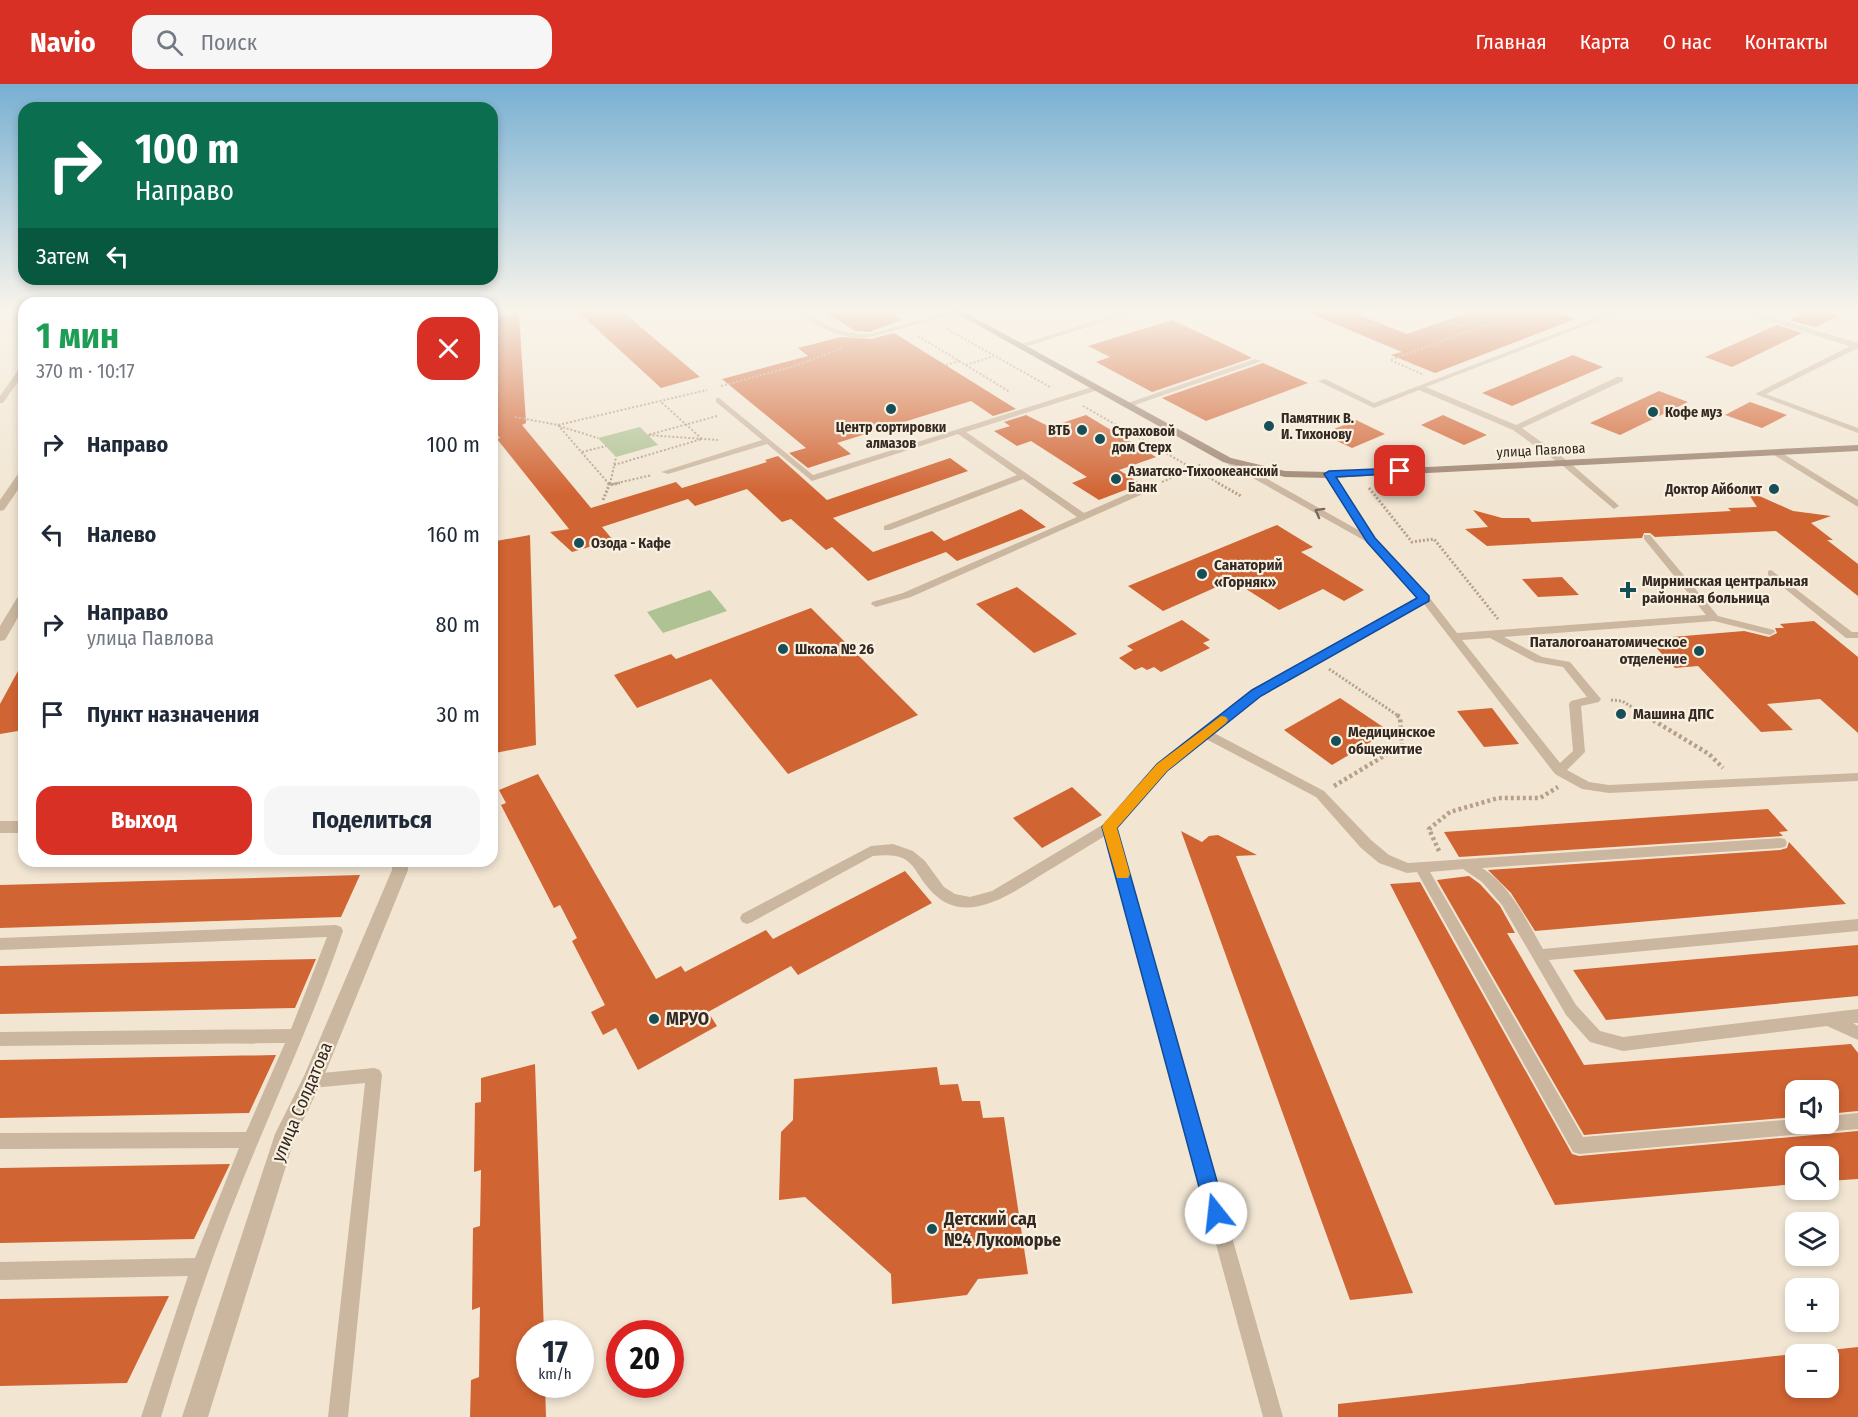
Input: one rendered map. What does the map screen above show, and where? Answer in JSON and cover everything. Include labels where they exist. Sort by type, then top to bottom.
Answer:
[{"type":"main road","name":"улица Павлова","points":[[1063,370],[1223,458],[1285,474],[1566,464],[1858,448]]},
{"type":"street","points":[[0,508],[18,482]]},
{"type":"street","points":[[0,637],[18,606]]},
{"type":"street","points":[[0,827],[18,827]]},
{"type":"street","name":"улица Солдатова","points":[[195,1417],[285,1134],[312,1081],[400,867]]},
{"type":"lane","points":[[1126,405],[1230,370]]},
{"type":"lane","points":[[1322,381],[1374,406],[1464,370]]},
{"type":"lane","points":[[1808,370],[1759,394],[1858,431]]},
{"type":"lane","points":[[0,402],[18,376]]},
{"type":"lane","points":[[1516,428],[1620,379]]},
{"type":"lane","points":[[1419,387],[1516,428],[1566,464],[1614,506]]},
{"type":"lane","points":[[719,400],[812,478],[1095,388]]},
{"type":"lane","points":[[959,431],[1082,516]]},
{"type":"lane","points":[[665,472],[768,441]]},
{"type":"lane","points":[[1778,453],[1858,504]]},
{"type":"lane","points":[[1223,458],[1370,540]]},
{"type":"lane","points":[[1329,474],[1370,540],[1425,599],[1559,771],[1574,781],[1597,789],[1858,777]]},
{"type":"lane","points":[[887,528],[1023,476]]},
{"type":"lane","points":[[876,604],[907,595],[1151,487]]},
{"type":"lane","points":[[1647,537],[1714,618]]},
{"type":"lane","points":[[1771,573],[1850,636],[1858,635]]},
{"type":"lane","points":[[747,918],[871,851],[890,847],[900,848],[908,853],[939,891],[949,898],[960,902],[985,900],[996,896],[1109,827],[1162,768],[1257,693],[1425,599]]},
{"type":"lane","points":[[1453,637],[1714,618],[1770,632]]},
{"type":"lane","points":[[1491,634],[1539,660],[1566,664],[1595,699],[1575,704],[1579,752],[1559,771]]},
{"type":"lane","points":[[1204,733],[1320,794],[1366,844],[1384,859],[1407,868],[1780,843]]},
{"type":"lane","points":[[1109,827],[1273,1417]]},
{"type":"lane","points":[[1465,864],[1487,878],[1507,902],[1571,1010],[1595,1037],[1623,1044],[1858,1016]]},
{"type":"lane","points":[[1421,867],[1579,1146],[1858,1121]]},
{"type":"lane","points":[[1538,955],[1858,925]]},
{"type":"lane","points":[[0,944],[336,932],[316,991],[252,1140],[202,1267],[151,1417]]},
{"type":"lane","points":[[1828,1019],[1858,1033]]},
{"type":"lane","points":[[0,1039],[297,1036]]},
{"type":"lane","points":[[312,1081],[374,1075],[338,1417]]},
{"type":"lane","points":[[0,1141],[252,1140]]},
{"type":"lane","points":[[0,1271],[202,1267]]},
{"type":"path","points":[[558,425],[779,370]]},
{"type":"path","points":[[974,370],[1010,392]]},
{"type":"path","points":[[1414,370],[1438,380]]},
{"type":"path","points":[[660,401],[702,439]]},
{"type":"path","points":[[733,412],[648,435],[758,444]]},
{"type":"path","points":[[515,417],[558,425],[598,438]]},
{"type":"path","points":[[558,425],[610,485]]},
{"type":"path","points":[[615,465],[702,439]]},
{"type":"path","points":[[582,452],[606,446]]},
{"type":"path","points":[[603,500],[610,485],[616,457]]},
{"type":"path","points":[[1151,487],[1223,458]]},
{"type":"path","points":[[610,485],[665,472]]},
{"type":"path","points":[[1378,484],[1366,485],[1412,542],[1434,539],[1498,620],[1488,621]]},
{"type":"path","points":[[1316,660],[1400,717],[1402,745],[1320,794]]},
{"type":"path","points":[[1595,699],[1622,701],[1709,754],[1736,783]]},
{"type":"path","points":[[1446,866],[1429,829],[1450,812],[1498,798],[1540,798],[1561,786],[1559,771]]},
{"type":"green space","points":[[640,427],[658,445],[616,457],[598,438]]},
{"type":"green space","points":[[710,590],[727,611],[663,633],[647,612]]},
{"type":"building","points":[[498,370],[523,370],[526,423],[522,425],[591,508],[676,482],[682,488],[767,462],[765,460],[778,456],[827,500],[950,458],[968,471],[833,518],[873,552],[932,531],[944,541],[1021,509],[1046,527],[957,561],[946,552],[868,581],[832,547],[826,550],[791,519],[782,522],[747,489],[695,506],[688,499],[602,527],[613,540],[572,552],[550,532],[569,529],[498,440],[500,438],[498,436]]},
{"type":"building","points":[[642,370],[692,370],[700,377],[661,388]]},
{"type":"building","points":[[755,370],[954,370],[1016,409],[993,416],[971,401],[837,443],[851,454],[808,468],[789,453],[806,448],[722,379]]},
{"type":"building","points":[[1111,370],[1216,370],[1152,392]]},
{"type":"building","points":[[1242,370],[1279,370],[1308,383],[1206,421],[1162,398]]},
{"type":"building","points":[[1537,370],[1596,370],[1512,406],[1482,393]]},
{"type":"building","points":[[1659,391],[1688,402],[1620,435],[1590,423]]},
{"type":"building","points":[[1750,402],[1787,415],[1762,428],[1725,415]]},
{"type":"building","points":[[1026,415],[1050,427],[1086,415],[1156,457],[1119,470],[1141,484],[1099,500],[1072,483],[1087,477],[1031,441],[1017,446],[994,431],[1010,426],[1004,422]]},
{"type":"building","points":[[1443,415],[1487,435],[1464,445],[1421,425]]},
{"type":"building","points":[[1356,420],[1385,434],[1352,448],[1322,434]]},
{"type":"building","points":[[1746,490],[1793,511],[1831,516],[1811,523],[1833,540],[1827,540],[1858,564],[1858,596],[1776,531],[1655,537],[1650,533],[1644,533],[1642,538],[1487,546],[1465,529],[1488,527],[1473,510],[1502,518],[1529,518],[1532,522],[1731,511],[1728,508],[1757,507]]},
{"type":"building","points":[[1277,525],[1313,547],[1301,552],[1364,590],[1344,601],[1323,589],[1279,610],[1232,580],[1163,611],[1128,586]]},
{"type":"building","points":[[530,535],[536,745],[498,752],[498,541]]},
{"type":"building","points":[[1562,577],[1579,595],[1538,597],[1522,579]]},
{"type":"building","points":[[1017,587],[1077,634],[1034,653],[976,604]]},
{"type":"building","points":[[811,608],[918,715],[788,774],[711,679],[637,708],[614,675],[671,654],[676,659]]},
{"type":"building","points":[[1182,620],[1210,640],[1203,643],[1210,648],[1161,672],[1154,667],[1147,670],[1142,667],[1135,670],[1119,658],[1133,650],[1127,646]]},
{"type":"building","points":[[1814,621],[1858,657],[1858,733],[1820,699],[1767,704],[1793,730],[1761,732],[1698,666],[1675,668],[1648,639],[1744,631],[1769,637],[1777,633],[1775,628],[1784,628],[1780,624]]},
{"type":"building","points":[[18,671],[18,731],[0,734],[0,704]]},
{"type":"building","name":"Медицинское общежитие","points":[[1340,698],[1389,731],[1332,765],[1284,730]]},
{"type":"building","points":[[1492,708],[1519,744],[1484,747],[1457,711]]},
{"type":"building","points":[[538,774],[656,979],[681,966],[685,972],[766,930],[773,939],[905,871],[932,903],[798,975],[791,966],[708,1012],[717,1026],[638,1070],[616,1028],[603,1035],[591,1012],[605,1005],[572,941],[577,938],[560,905],[554,908],[501,805],[506,803],[499,790]]},
{"type":"building","points":[[1072,787],[1102,815],[1042,848],[1013,818]]},
{"type":"building","points":[[1768,809],[1788,831],[1779,832],[1783,836],[1459,857],[1444,832]]},
{"type":"building","points":[[1181,831],[1202,842],[1209,836],[1218,835],[1257,855],[1236,856],[1413,1293],[1350,1300]]},
{"type":"building","points":[[1789,842],[1846,904],[1535,931],[1511,893],[1488,870],[1780,850],[1787,848]]},
{"type":"building","points":[[360,875],[341,917],[0,928],[0,885]]},
{"type":"building","points":[[1469,876],[1480,884],[1500,906],[1515,933],[1507,933],[1584,1065],[1851,1044],[1858,1053],[1858,1111],[1839,1113],[1839,1080],[1785,1080],[1785,1118],[1584,1135],[1437,880]]},
{"type":"building","points":[[1420,882],[1572,1154],[1579,1156],[1858,1131],[1858,1179],[1839,1180],[1839,1146],[1785,1146],[1785,1185],[1555,1205],[1390,884]]},
{"type":"building","points":[[1858,945],[1858,996],[1606,1020],[1573,970]]},
{"type":"building","points":[[316,959],[295,1008],[0,1014],[0,966]]},
{"type":"building","points":[[276,1055],[249,1113],[0,1118],[0,1060]]},
{"type":"building","points":[[535,1064],[544,1320],[516,1320],[516,1398],[545,1398],[546,1417],[470,1417],[471,1380],[479,1377],[480,1307],[472,1310],[473,1228],[480,1226],[481,1170],[474,1172],[475,1103],[481,1102],[481,1078]]},
{"type":"building","points":[[937,1067],[940,1085],[958,1084],[962,1101],[980,1101],[983,1118],[1004,1117],[1028,1274],[978,1279],[967,1295],[892,1304],[891,1274],[805,1197],[779,1200],[781,1132],[793,1120],[794,1079]]},
{"type":"building","points":[[230,1164],[194,1239],[0,1243],[0,1168]]},
{"type":"building","points":[[169,1296],[127,1383],[0,1386],[0,1299]]},
{"type":"building","points":[[1858,1347],[1858,1417],[1338,1417],[1338,1404],[1785,1355],[1785,1398],[1839,1398],[1839,1349]]},
{"type":"slow traffic","points":[[1122,874],[1109,827],[1137,793],[1162,768],[1221,720]]},
{"type":"place","name":"Центр сортировки алмазов","points":[[891,409]]},
{"type":"place","name":"Кофе муз","points":[[1653,412]]},
{"type":"place","name":"Памятник В. И. Тихонову","points":[[1269,426]]},
{"type":"place","name":"ВТБ","points":[[1082,430]]},
{"type":"place","name":"Страховой дом Стерх","points":[[1100,439]]},
{"type":"place","name":"Азиатско-Тихоокеанский Банк","points":[[1116,479]]},
{"type":"place","name":"Доктор Айболит","points":[[1774,489]]},
{"type":"place","name":"Озода - Кафе","points":[[579,543]]},
{"type":"place","name":"Санаторий «Горняк»","points":[[1202,574]]},
{"type":"place","name":"Мирнинская центральная районная больница","points":[[1628,590]]},
{"type":"place","name":"Школа № 26","points":[[783,649]]},
{"type":"place","name":"Паталогоанатомическое отделение","points":[[1699,651]]},
{"type":"place","name":"Машина ДПС","points":[[1621,714]]},
{"type":"place","name":"Медицинское общежитие","points":[[1336,741]]},
{"type":"place","name":"МРУО","points":[[654,1019]]},
{"type":"place","name":"Детский сад №4 Лукоморье","points":[[932,1229]]},
{"type":"route","points":[[1216,1213],[1109,827],[1137,793],[1162,768],[1257,693],[1425,599],[1370,540],[1329,474],[1400,471]]}]
